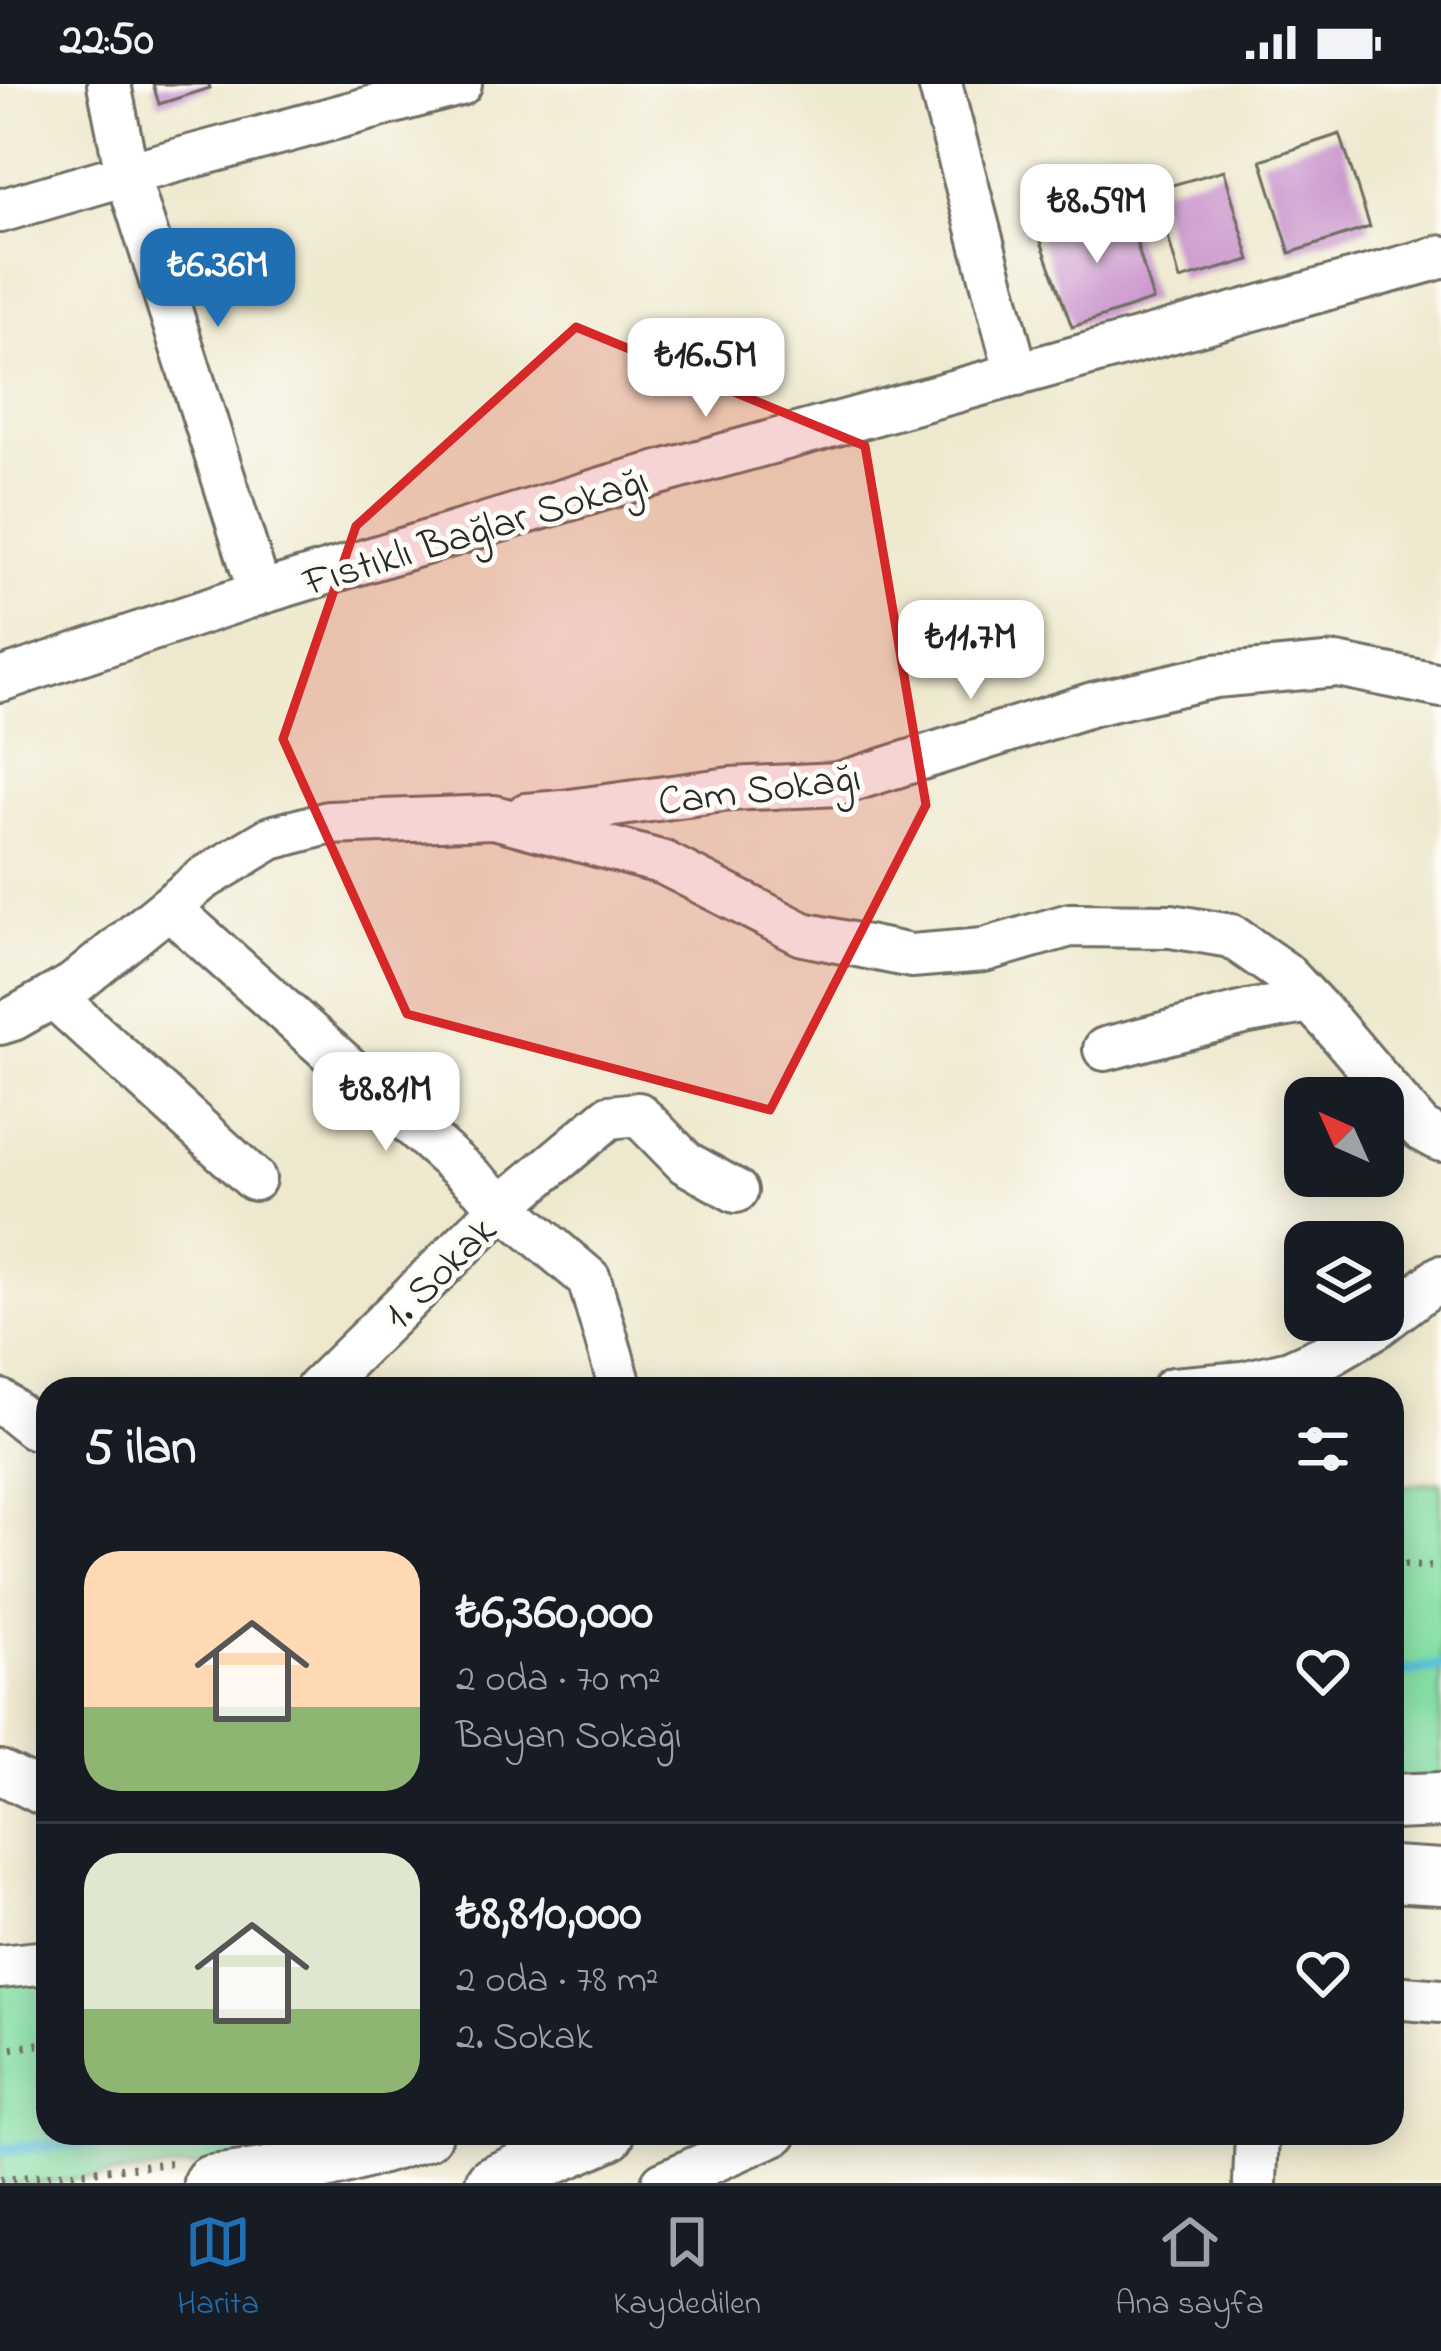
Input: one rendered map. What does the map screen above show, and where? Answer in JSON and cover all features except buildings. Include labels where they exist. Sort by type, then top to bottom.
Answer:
[{"type":"main road","points":[[1404,1802],[1441,1800]]},
{"type":"main road","points":[[1404,1875],[1441,1877]]},
{"type":"main road","points":[[211,2183],[344,2158],[386,2145]]},
{"type":"main road","points":[[493,2183],[580,2145]]},
{"type":"street","points":[[109,84],[127,173],[260,593]]},
{"type":"street","points":[[0,211],[460,84]]},
{"type":"street","points":[[940,84],[1017,375]]},
{"type":"street","name":"Fıstıklı Bağlar Sokağı","points":[[0,680],[260,593],[612,486],[1441,257]]},
{"type":"street","name":"Cam Sokağı","points":[[0,1023],[73,986],[203,879],[271,838],[328,823],[562,812],[730,789],[839,784],[1093,704],[1215,676],[1337,665],[1441,686]]},
{"type":"street","points":[[494,817],[664,863],[803,934],[911,956],[984,950],[1070,926],[1172,926],[1231,936],[1283,974],[1421,1129],[1441,1140]]},
{"type":"street","points":[[169,908],[589,1279],[617,1377]]},
{"type":"street","points":[[53,996],[254,1179]]},
{"type":"street","points":[[1105,1048],[1310,1001]]},
{"type":"street","name":"1. Sokak","points":[[329,1377],[502,1206],[609,1117],[638,1114],[686,1163],[736,1191]]},
{"type":"street","points":[[1269,1377],[1330,1354],[1376,1327],[1441,1277]]},
{"type":"street","points":[[0,1401],[36,1428]]},
{"type":"street","points":[[0,1772],[36,1790]]},
{"type":"street","points":[[0,1967],[36,1963]]},
{"type":"street","points":[[1404,1998],[1441,2001]]},
{"type":"street","points":[[663,2183],[749,2145]]},
{"type":"street","points":[[1255,2183],[1257,2145]]},
{"type":"path","points":[[1404,1565],[1441,1567]]},
{"type":"path","points":[[0,2050],[36,2046]]},
{"type":"highlighted area","points":[[576,327],[865,446],[926,805],[770,1110],[407,1014],[283,739],[356,526]]},
{"type":"green space","points":[[1441,1482],[1441,1782],[1404,1782],[1404,1486]]},
{"type":"green space","points":[[36,1978],[36,2145],[326,2145],[273,2158],[42,2183],[0,2183],[0,1983]]},
{"type":"waterway","points":[[1404,1672],[1441,1666]]},
{"type":"waterway","points":[[0,2150],[52,2145]]}]
